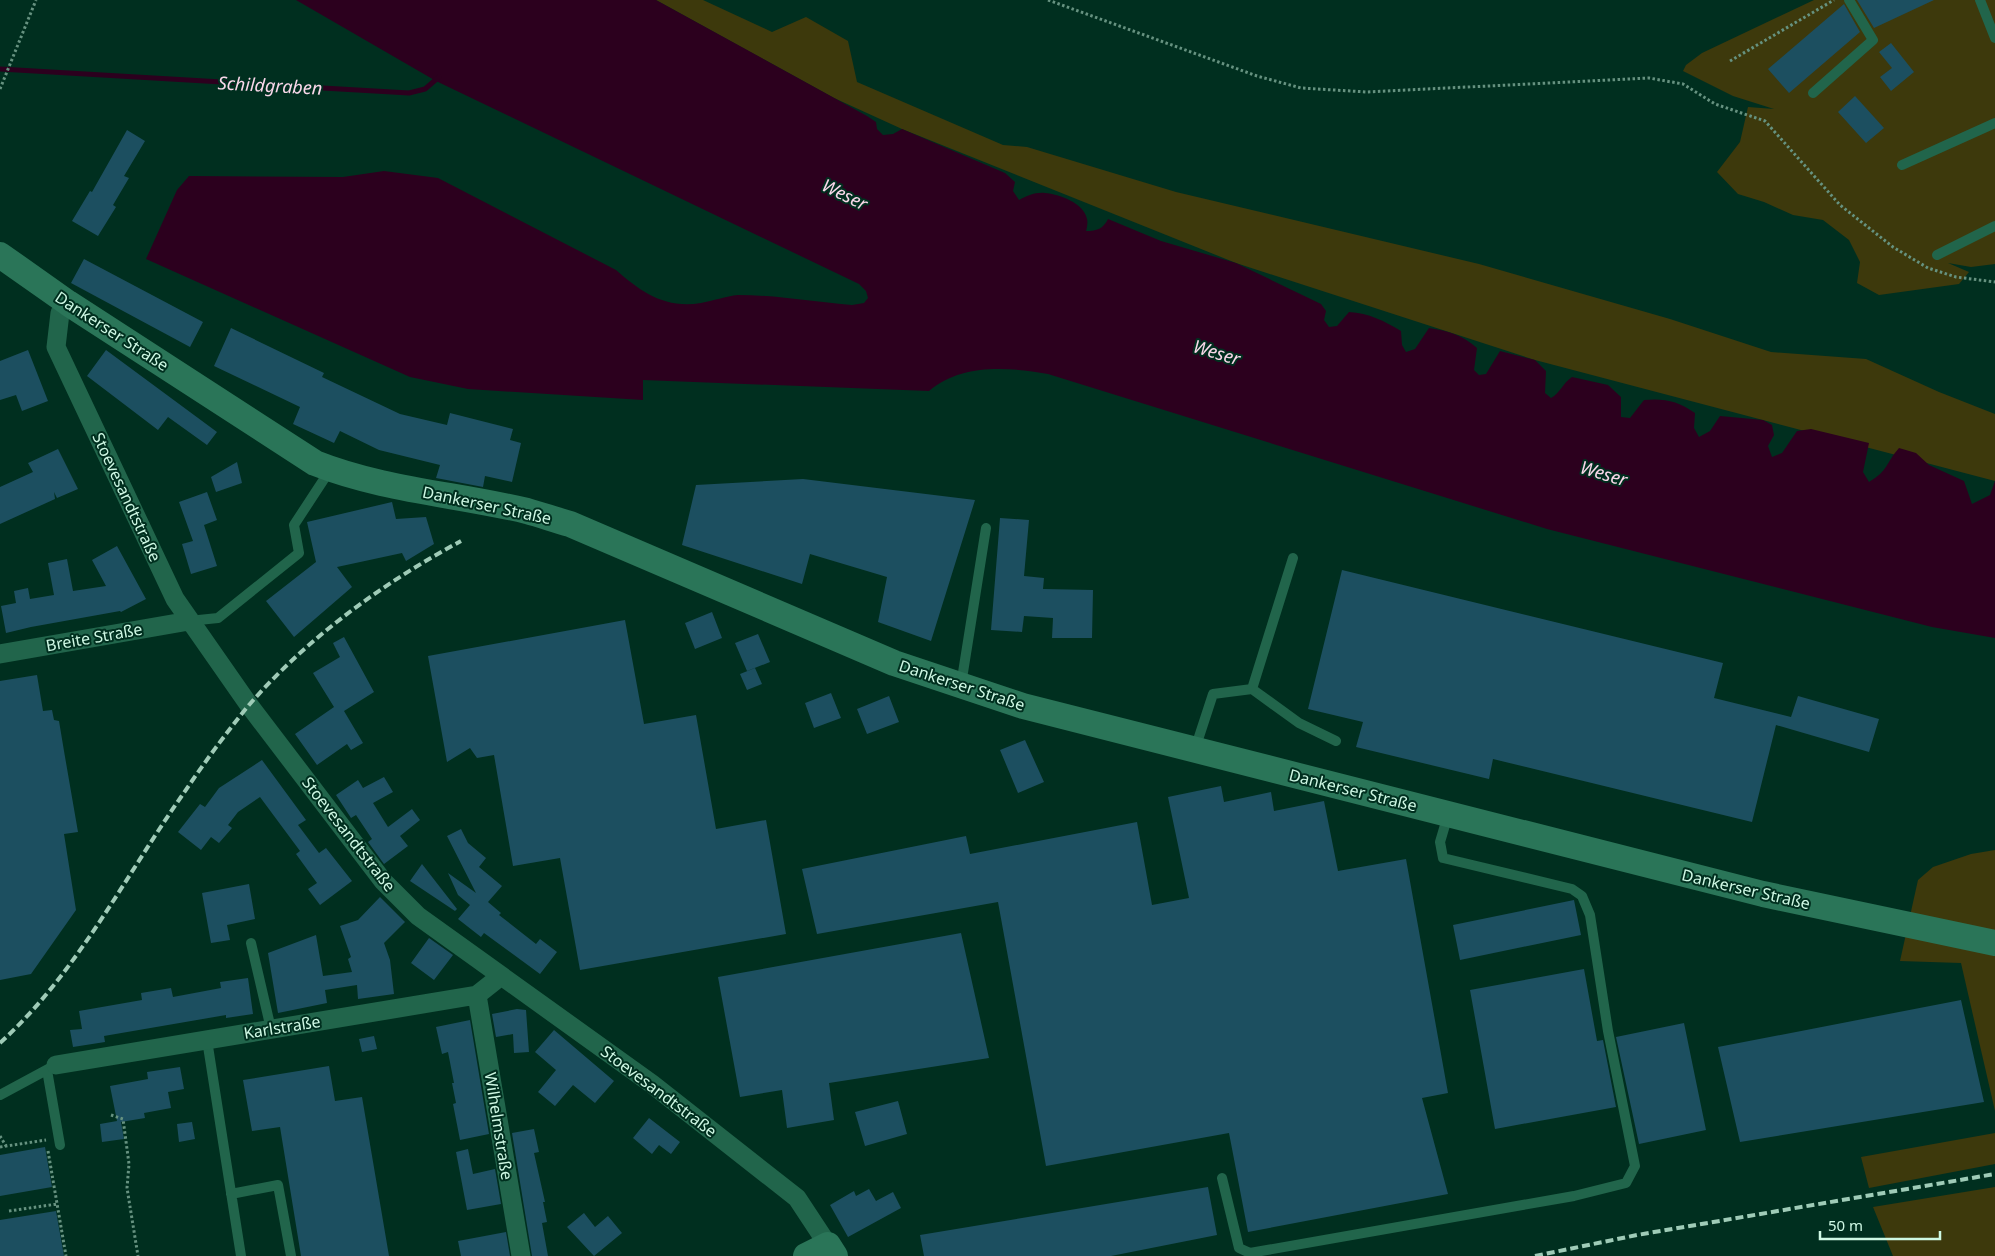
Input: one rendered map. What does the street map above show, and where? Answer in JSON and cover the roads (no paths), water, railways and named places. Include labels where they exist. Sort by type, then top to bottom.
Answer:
[{"type":"main road","name":"Dankerser Straße","points":[[0,255],[68,303],[315,463],[330,470],[388,486],[526,511],[570,524],[894,663],[1023,706],[1763,894],[1995,943]]},
{"type":"street","name":"Stoevesandtstraße","points":[[68,303],[60,313],[56,347],[175,599],[249,705],[383,881],[418,916],[652,1084],[797,1198],[823,1252]]},
{"type":"street","name":"Breite Straße","points":[[0,654],[189,621]]},
{"type":"street","name":"Karlstraße","points":[[52,1068],[477,995],[501,976]]},
{"type":"street","name":"Wilhelmstraße","points":[[477,995],[521,1256]]},
{"type":"lane","points":[[1813,93],[1873,40],[1849,0]]},
{"type":"lane","points":[[1980,0],[1995,38]]},
{"type":"lane","points":[[1902,166],[1995,123]]},
{"type":"lane","points":[[1937,254],[1995,226]]},
{"type":"lane","points":[[189,621],[218,618],[299,553],[294,525],[330,470]]},
{"type":"lane","points":[[961,686],[986,528]]},
{"type":"lane","points":[[1252,689],[1293,558]]},
{"type":"lane","points":[[1194,750],[1214,694],[1252,689],[1299,723],[1336,741]]},
{"type":"lane","points":[[1222,1178],[1239,1248],[1250,1253],[1574,1196],[1626,1183],[1635,1166],[1608,1031],[1590,915],[1582,896],[1572,889],[1443,858],[1440,842],[1448,814]]},
{"type":"lane","points":[[251,943],[271,1029]]},
{"type":"lane","points":[[207,1040],[240,1256]]},
{"type":"lane","points":[[0,1095],[52,1068],[60,1145]]},
{"type":"lane","points":[[231,1194],[278,1185],[292,1256]]},
{"type":"water","name":"Weser","points":[[296,0],[656,0],[867,116],[876,122],[877,129],[883,135],[893,134],[902,129],[1005,173],[1015,182],[1013,191],[1019,200],[1041,193],[1057,195],[1070,200],[1085,213],[1087,219],[1086,231],[1099,229],[1108,219],[1161,241],[1236,263],[1321,304],[1326,311],[1324,320],[1329,327],[1337,326],[1349,312],[1370,316],[1401,331],[1402,345],[1406,352],[1415,349],[1429,328],[1449,332],[1477,348],[1474,370],[1479,375],[1486,374],[1500,351],[1535,360],[1546,371],[1545,393],[1551,398],[1572,377],[1608,385],[1621,397],[1621,417],[1630,418],[1644,400],[1671,401],[1695,413],[1694,428],[1699,437],[1710,431],[1720,416],[1763,420],[1772,425],[1774,435],[1768,446],[1772,457],[1782,453],[1797,431],[1811,429],[1869,443],[1863,472],[1869,482],[1884,470],[1899,448],[1916,453],[1929,465],[1964,481],[1972,504],[1990,495],[1995,481],[1995,638],[1932,627],[1547,529],[1048,374],[1001,369],[971,371],[942,382],[929,391],[643,380],[643,400],[468,389],[410,377],[146,259],[177,190],[189,176],[343,177],[384,171],[438,178],[616,270],[644,292],[665,301],[688,304],[701,303],[729,296],[752,295],[852,305],[864,303],[868,298],[866,291],[859,284],[436,81]]},
{"type":"waterway","name":"Schildgraben","points":[[0,69],[409,93],[425,89],[439,77]]},
{"type":"railway","points":[[0,1043],[27,1016],[75,957],[189,785],[249,705],[296,657],[348,614],[403,575],[461,541]]},
{"type":"railway","points":[[1535,1256],[1637,1235],[1995,1174]]}]
